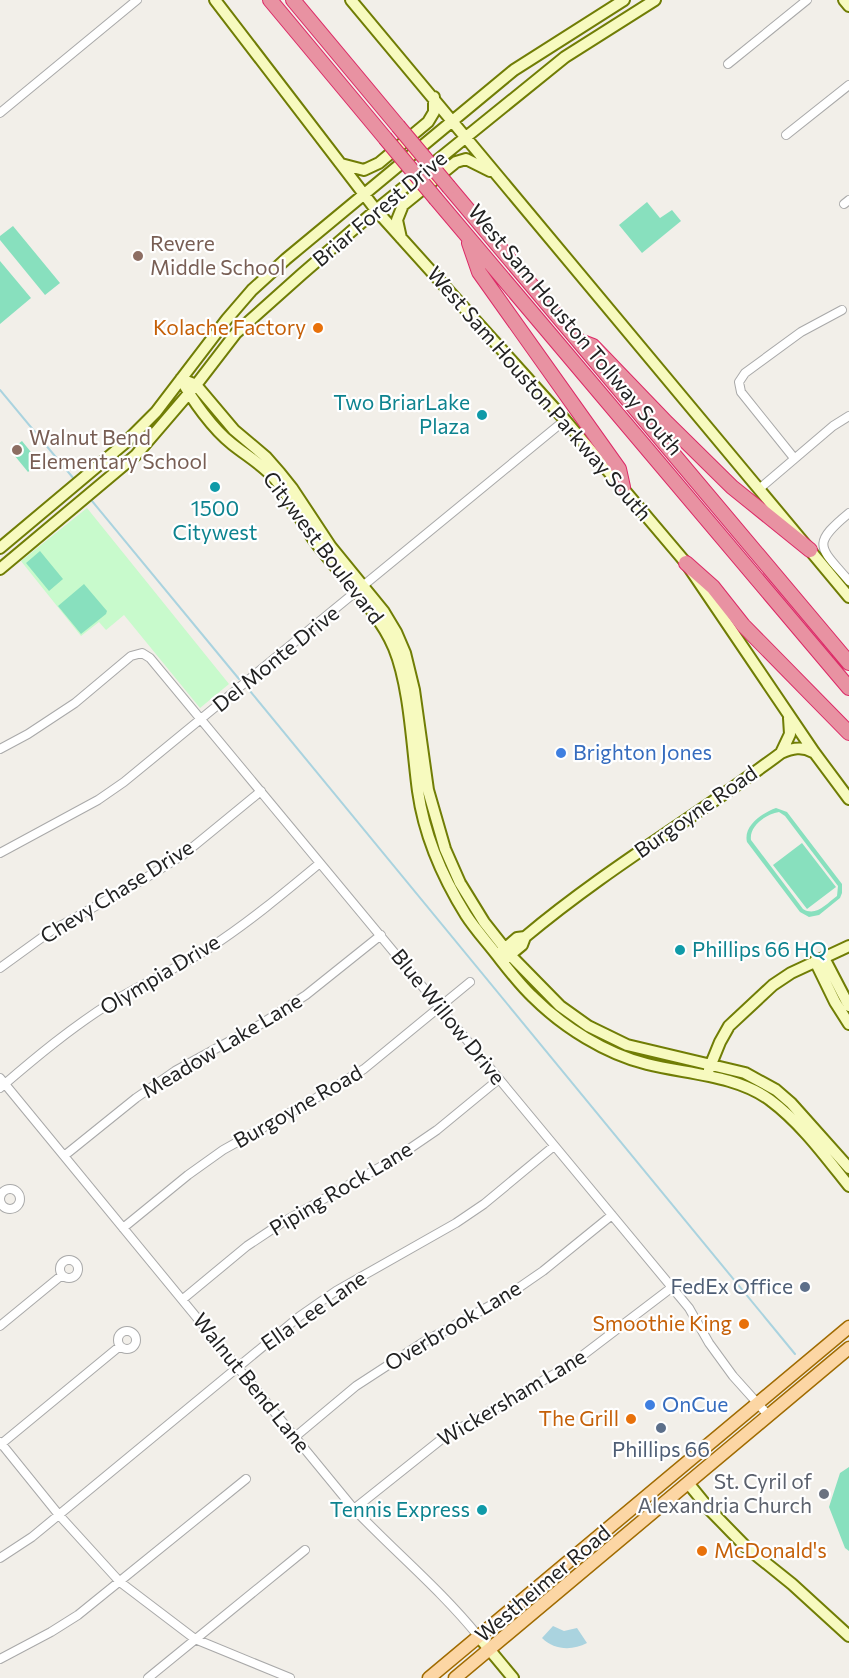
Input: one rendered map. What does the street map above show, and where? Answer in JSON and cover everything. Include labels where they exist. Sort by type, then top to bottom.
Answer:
[{"type":"highway","name":"West Sam Houston Tollway South","points":[[270,0],[849,688]]},
{"type":"highway","name":"West Sam Houston Tollway South","points":[[293,0],[849,663]]},
{"type":"highway","points":[[467,236],[479,272],[619,470],[623,487]]},
{"type":"highway","points":[[575,339],[593,346],[732,487],[810,550]]},
{"type":"highway","points":[[686,563],[712,587],[743,625],[849,733]]},
{"type":"main road","name":"West Sam Houston Parkway South","points":[[215,0],[363,195],[565,420],[686,563],[814,752],[849,799]]},
{"type":"main road","points":[[351,0],[849,597]]},
{"type":"main road","name":"Briar Forest Drive","points":[[0,548],[125,443],[156,411],[226,319],[252,290],[286,259],[514,70],[624,0]]},
{"type":"main road","name":"Briar Forest Drive","points":[[0,569],[136,455],[192,390],[236,333],[302,274],[376,210],[565,57],[655,0]]},
{"type":"main road","points":[[844,0],[849,6]]},
{"type":"main road","points":[[341,164],[364,170],[379,163],[428,122],[434,112],[434,98]]},
{"type":"main road","points":[[401,240],[397,220],[403,205],[456,162],[466,159],[495,174]]},
{"type":"main road","points":[[286,259],[302,274]]},
{"type":"main road","name":"Citywest Boulevard","points":[[181,378],[280,473],[360,590],[384,612],[405,653],[414,690],[428,790],[445,849],[460,883],[530,995],[553,1017],[589,1039],[624,1056],[647,1064],[707,1075],[751,1090],[769,1099],[804,1131],[849,1186]]},
{"type":"main road","points":[[125,443],[136,455]]},
{"type":"main road","points":[[51,506],[61,518]]},
{"type":"main road","name":"Burgoyne Road","points":[[781,753],[790,734],[791,725],[785,710]]},
{"type":"main road","name":"Burgoyne Road","points":[[504,955],[517,938],[525,937],[591,884],[698,813],[781,753],[796,748],[814,752]]},
{"type":"main road","points":[[707,1075],[729,1026],[773,985],[790,973],[849,946]]},
{"type":"main road","name":"Citywest Boulevard","points":[[504,955],[560,1006],[588,1026],[627,1045],[745,1073],[776,1090],[791,1102],[849,1168]]},
{"type":"main road","points":[[819,960],[849,1006]]},
{"type":"main road","points":[[819,960],[835,1002],[849,1024]]},
{"type":"main road","name":"Westheimer Road","points":[[429,1678],[849,1327]]},
{"type":"main road","points":[[814,1378],[835,1349],[849,1338]]},
{"type":"main road","name":"Westheimer Road","points":[[455,1678],[849,1348]]},
{"type":"main road","points":[[707,1445],[685,1476],[688,1484],[746,1547],[800,1591],[849,1636]]},
{"type":"main road","points":[[652,1514],[678,1480],[675,1471]]},
{"type":"main road","points":[[620,1540],[626,1524],[632,1518],[635,1507]]},
{"type":"main road","points":[[582,1572],[610,1538],[612,1534],[610,1527]]},
{"type":"main road","name":"Walnut Bend Lane","points":[[479,1637],[513,1678]]},
{"type":"street","points":[[0,113],[137,0]]},
{"type":"street","points":[[728,64],[807,0]]},
{"type":"street","points":[[786,135],[849,85]]},
{"type":"street","points":[[794,458],[741,392],[739,382],[745,373],[801,332],[842,310]]},
{"type":"street","points":[[759,489],[794,458],[849,416]]},
{"type":"street","name":"Del Monte Drive","points":[[0,854],[98,800],[124,782],[565,420]]},
{"type":"street","points":[[849,513],[828,530],[822,540],[824,551],[849,581]]},
{"type":"street","name":"Blue Willow Drive","points":[[0,749],[28,734],[75,703],[131,656],[142,653],[150,658],[688,1308],[709,1343],[733,1376],[769,1416]]},
{"type":"street","name":"Chevy Chase Drive","points":[[0,968],[51,931],[183,855],[261,791]]},
{"type":"street","name":"Olympia Drive","points":[[2,1083],[87,1018],[208,949],[260,913],[321,862]]},
{"type":"street","name":"Meadow Lake Lane","points":[[64,1156],[136,1098],[175,1071],[261,1024],[306,995],[381,935]]},
{"type":"street","name":"Burgoyne Road","points":[[123,1228],[223,1150],[364,1069],[470,982]]},
{"type":"street","name":"Piping Rock Lane","points":[[183,1299],[247,1246],[283,1222],[396,1158],[437,1130],[499,1079]]},
{"type":"street","name":"Walnut Bend Lane","points":[[2,1083],[183,1299],[354,1509],[388,1545],[441,1593],[479,1637]]},
{"type":"street","name":"Ella Lee Lane","points":[[0,1558],[59,1515],[300,1316],[336,1291],[456,1223],[484,1204],[554,1146]]},
{"type":"street","name":"Overbrook Lane","points":[[295,1437],[356,1386],[422,1343],[504,1298],[569,1251],[612,1215]]},
{"type":"street","points":[[0,1326],[62,1275]]},
{"type":"street","name":"Wickersham Lane","points":[[354,1509],[443,1438],[570,1365],[671,1288]]},
{"type":"street","points":[[120,1346],[0,1444],[59,1515],[120,1582],[195,1639],[290,1678]]},
{"type":"street","points":[[0,1659],[60,1626],[120,1582],[246,1479]]},
{"type":"street","points":[[148,1678],[305,1550]]},
{"type":"green space","points":[[647,202],[660,218],[672,210],[681,221],[642,253],[619,225]]},
{"type":"green space","points":[[13,226],[60,283],[45,295],[0,240],[0,236]]},
{"type":"green space","points":[[0,261],[31,298],[0,324]]},
{"type":"green space","points":[[22,441],[39,462],[28,472],[10,450]]},
{"type":"green space","points":[[87,508],[229,684],[200,708],[124,615],[106,630],[99,622],[81,636],[21,561]]},
{"type":"green space","points":[[40,551],[63,579],[49,591],[26,563]]},
{"type":"green space","points":[[84,584],[107,611],[81,634],[58,606]]},
{"type":"green space","points":[[776,808],[787,812],[842,884],[840,898],[819,915],[809,917],[800,912],[747,842],[751,826]],"holes":[[[779,812],[785,816],[838,886],[837,896],[817,911],[803,909],[751,840],[753,830],[764,818]]]},
{"type":"green space","points":[[802,843],[836,887],[807,909],[773,865]]},
{"type":"green space","points":[[849,1467],[849,1551],[845,1548],[829,1507],[840,1473]]},
{"type":"water","points":[[553,1626],[564,1631],[577,1628],[587,1643],[569,1648],[552,1645],[542,1638]]},
{"type":"waterway","points":[[0,390],[74,479]]},
{"type":"waterway","points":[[92,501],[239,679]]},
{"type":"waterway","points":[[250,691],[795,1354]]},
{"type":"place","name":"Revere Middle School","points":[[138,256]]},
{"type":"place","name":"Kolache Factory","points":[[318,328]]},
{"type":"place","name":"Two BriarLake Plaza","points":[[482,415]]},
{"type":"place","name":"Walnut Bend Elementary School","points":[[17,450]]},
{"type":"place","name":"1500 Citywest","points":[[215,487]]},
{"type":"place","name":"Brighton Jones","points":[[561,753]]},
{"type":"place","name":"Phillips 66 HQ","points":[[680,950]]},
{"type":"place","name":"FedEx Office","points":[[805,1287]]},
{"type":"place","name":"Smoothie King","points":[[744,1324]]},
{"type":"place","name":"OnCue","points":[[650,1405]]},
{"type":"place","name":"The Grill","points":[[631,1419]]},
{"type":"place","name":"Phillips 66","points":[[661,1428]]},
{"type":"place","name":"St. Cyril of Alexandria Church","points":[[824,1494]]},
{"type":"place","name":"Tennis Express","points":[[482,1510]]},
{"type":"place","name":"McDonald's","points":[[702,1551]]}]
